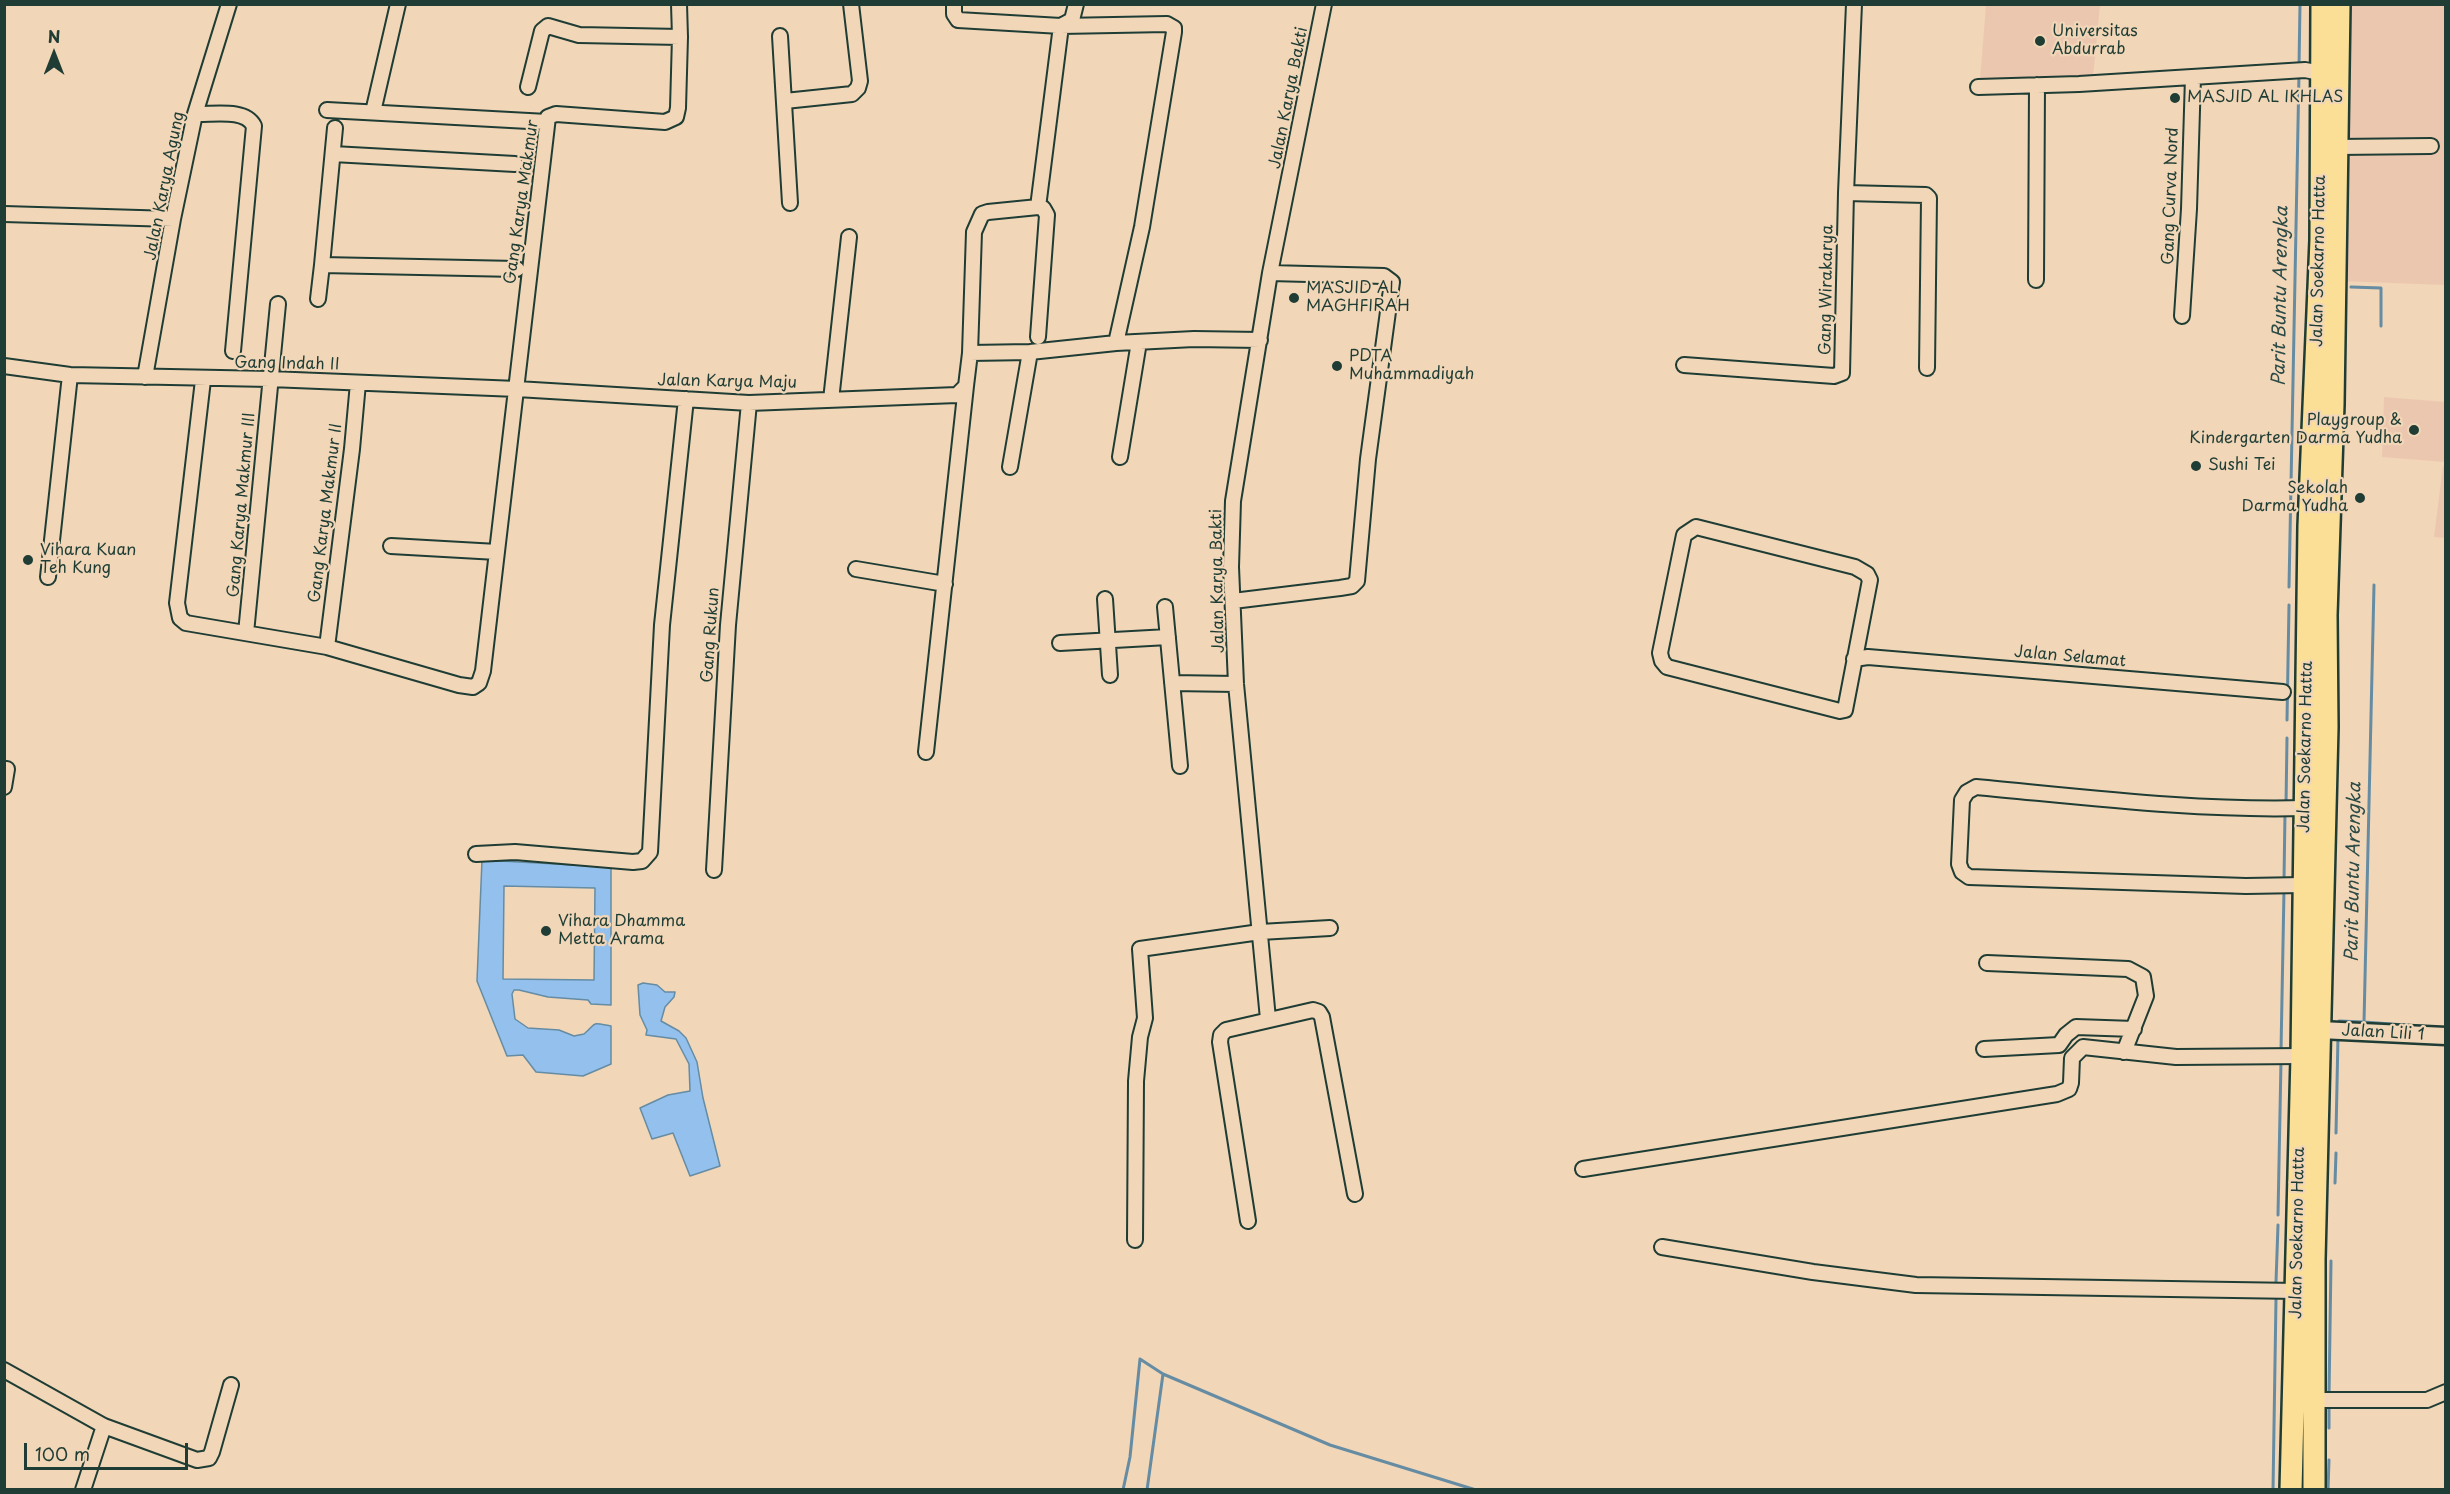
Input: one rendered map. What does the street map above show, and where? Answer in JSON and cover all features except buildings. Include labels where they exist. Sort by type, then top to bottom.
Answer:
[{"type":"main road","name":"Jalan Soekarno Hatta","points":[[2314,1490],[2318,1400],[2314,1248],[2331,1030],[2316,758],[2309,526],[2320,240],[2306,71],[2322,4]]},
{"type":"main road","name":"Jalan Soekarno Hatta","points":[[2291,1490],[2297,1291],[2287,1057],[2292,808],[2316,758],[2326,615],[2340,4]]},
{"type":"street","name":"Jalan Karya Agung","points":[[145,377],[173,219],[195,114],[229,4]]},
{"type":"street","points":[[373,112],[398,4]]},
{"type":"street","name":"Gang Karya Makmur","points":[[327,647],[472,687],[479,683],[483,671],[548,117],[556,114],[665,122],[676,117],[680,37],[679,4]]},
{"type":"street","points":[[785,101],[852,94],[858,88],[860,81],[851,4]]},
{"type":"street","points":[[954,4],[954,14],[958,20],[1061,26],[1167,24],[1174,28],[1142,227],[1116,343]]},
{"type":"street","points":[[1061,26],[1072,20],[1076,4]]},
{"type":"street","name":"Jalan Karya Bakti","points":[[1268,1019],[1236,684],[1233,501],[1270,273],[1324,4]]},
{"type":"street","name":"Gang Wirakarya","points":[[1684,365],[1834,376],[1842,373],[1846,193],[1854,4]]},
{"type":"street","points":[[1038,337],[1047,215],[1041,208],[1061,26]]},
{"type":"street","points":[[528,87],[544,27],[579,34],[680,37]]},
{"type":"street","points":[[780,36],[790,203]]},
{"type":"street","points":[[1978,87],[2306,71]]},
{"type":"street","name":"Gang Curva Nord","points":[[2182,316],[2189,209],[2193,77]]},
{"type":"street","points":[[2036,280],[2037,85]]},
{"type":"street","points":[[327,110],[547,122]]},
{"type":"street","points":[[195,114],[241,115],[250,120],[254,126],[234,351]]},
{"type":"street","points":[[318,299],[335,128]]},
{"type":"street","points":[[2337,147],[2432,146]]},
{"type":"street","points":[[333,154],[515,164]]},
{"type":"street","points":[[1846,193],[1926,195],[1929,198],[1927,368]]},
{"type":"street","points":[[926,752],[945,584],[962,390],[970,352],[974,232],[982,214],[1041,208]]},
{"type":"street","points":[[4,214],[173,219]]},
{"type":"street","points":[[831,400],[849,237]]},
{"type":"street","points":[[322,265],[517,269]]},
{"type":"street","points":[[1233,601],[1340,588],[1357,581],[1368,459],[1392,282],[1384,276],[1270,273]]},
{"type":"street","name":"Gang Karya Makmur III","points":[[246,633],[278,304]]},
{"type":"street","points":[[970,352],[1030,352],[1116,343],[1194,339],[1260,340]]},
{"type":"street","points":[[1120,457],[1139,342]]},
{"type":"street","points":[[1010,467],[1030,352]]},
{"type":"street","name":"Gang Indah II","points":[[4,366],[73,375],[203,380],[270,379],[496,390]]},
{"type":"street","points":[[48,577],[73,375]]},
{"type":"street","points":[[203,380],[177,612],[186,623],[327,647]]},
{"type":"street","name":"Gang Karya Makmur II","points":[[327,647],[358,383]]},
{"type":"street","name":"Jalan Karya Maju","points":[[496,390],[517,389],[749,403],[831,400],[962,390]]},
{"type":"street","points":[[476,854],[515,852],[633,862],[642,861],[650,852],[663,626],[686,399]]},
{"type":"street","name":"Gang Rukun","points":[[714,870],[728,626],[749,403]]},
{"type":"street","points":[[1696,526],[1862,570],[1870,580],[1854,659],[1848,703],[1845,710],[1840,711],[1667,667],[1660,653],[1684,534],[1696,526]]},
{"type":"street","points":[[391,546],[497,552]]},
{"type":"street","points":[[856,569],[945,584]]},
{"type":"street","points":[[1105,599],[1110,675]]},
{"type":"street","points":[[1165,607],[1180,766]]},
{"type":"street","points":[[1060,643],[1168,637]]},
{"type":"street","name":"Jalan Selamat","points":[[1854,659],[1868,657],[2283,692]]},
{"type":"street","points":[[1172,683],[1236,684]]},
{"type":"street","points":[[4,769],[7,769],[4,787]]},
{"type":"street","points":[[2290,886],[1969,877],[1962,872],[1959,864],[1962,800],[1967,792],[1976,787],[2146,802],[2292,808]]},
{"type":"street","points":[[1135,1240],[1136,1081],[1140,1037],[1145,1018],[1139,950],[1260,932],[1330,928]]},
{"type":"street","points":[[1987,963],[2128,969],[2143,977],[2146,996],[2124,1052]]},
{"type":"street","points":[[1248,1221],[1220,1041],[1221,1035],[1226,1030],[1268,1019],[1313,1010],[1322,1017],[1356,1194]]},
{"type":"street","points":[[1984,1049],[2059,1045],[2076,1027],[2134,1029]]},
{"type":"street","name":"Jalan Lili 1","points":[[2331,1030],[2445,1036]]},
{"type":"street","points":[[1583,1169],[2057,1094],[2069,1089],[2072,1058],[2083,1047],[2176,1057],[2287,1057]]},
{"type":"street","points":[[1662,1247],[1813,1272],[1916,1285],[2297,1291]]},
{"type":"street","points":[[4,1370],[104,1426],[197,1460],[208,1458],[212,1452],[231,1385]]},
{"type":"street","points":[[2318,1400],[2427,1400],[2445,1392]]},
{"type":"street","points":[[84,1490],[104,1426]]},
{"type":"shaded area","name":"Universitas Abdurrab","points":[[1986,5],[2100,5],[2093,77],[1980,80]]},
{"type":"shaded area","points":[[2341,5],[2445,5],[2445,285],[2339,281]]},
{"type":"shaded area","name":"Playgroup & Kindergarten Darma Yudha","points":[[2384,397],[2445,402],[2445,462],[2382,457]]},
{"type":"shaded area","points":[[2443,466],[2446,466],[2445,538],[2434,537]]},
{"type":"water","points":[[482,860],[611,867],[611,1005],[591,1004],[588,1000],[548,997],[519,990],[514,990],[512,994],[515,1019],[528,1028],[559,1030],[574,1036],[584,1034],[595,1024],[611,1026],[611,1064],[583,1076],[536,1072],[523,1055],[507,1056],[477,981]],"holes":[[[504,886],[595,888],[594,980],[503,979]]]},
{"type":"water","points":[[643,983],[657,985],[665,992],[675,992],[674,997],[665,1007],[661,1021],[679,1031],[686,1038],[697,1062],[703,1098],[720,1166],[690,1176],[673,1133],[652,1139],[640,1108],[668,1095],[690,1091],[689,1064],[676,1039],[646,1035],[647,1030],[640,1015],[638,985]]},
{"type":"waterway","name":"Parit Buntu Arengka","points":[[2299,67],[2300,4]]},
{"type":"waterway","name":"Parit Buntu Arengka","points":[[2289,587],[2299,73]]},
{"type":"waterway","points":[[2351,287],[2381,288],[2381,326]]},
{"type":"waterway","name":"Parit Buntu Arengka","points":[[2339,1027],[2339,1021],[2364,1022],[2374,585]]},
{"type":"waterway","name":"Parit Buntu Arengka","points":[[2287,720],[2289,605]]},
{"type":"waterway","name":"Parit Buntu Arengka","points":[[2286,805],[2287,738]]},
{"type":"waterway","name":"Parit Buntu Arengka","points":[[2284,880],[2285,812]]},
{"type":"waterway","name":"Parit Buntu Arengka","points":[[2281,1051],[2284,890]]},
{"type":"waterway","points":[[2364,1022],[2446,1028]]},
{"type":"waterway","name":"Parit Buntu Arengka","points":[[2336,1133],[2338,1036]]},
{"type":"waterway","name":"Parit Buntu Arengka","points":[[2278,1215],[2281,1061]]},
{"type":"waterway","name":"Parit Buntu Arengka","points":[[2335,1183],[2336,1153]]},
{"type":"waterway","name":"Parit Buntu Arengka","points":[[2276,1282],[2278,1225]]},
{"type":"waterway","name":"Parit Buntu Arengka","points":[[2329,1396],[2331,1261]]},
{"type":"waterway","name":"Parit Buntu Arengka","points":[[2273,1490],[2276,1299]]},
{"type":"waterway","points":[[1123,1490],[1130,1457],[1140,1359],[1163,1374],[1330,1445],[1476,1490]]},
{"type":"waterway","points":[[1147,1490],[1163,1374]]},
{"type":"waterway","name":"Parit Buntu Arengka","points":[[2329,1403],[2329,1428]]},
{"type":"waterway","name":"Parit Buntu Arengka","points":[[2328,1490],[2329,1460]]},
{"type":"place","name":"Universitas Abdurrab","points":[[2040,41]]},
{"type":"place","name":"MASJID AL IKHLAS","points":[[2175,98]]},
{"type":"place","name":"MASJID AL MAGHFIRAH","points":[[1294,298]]},
{"type":"place","name":"PDTA Muhammadiyah","points":[[1337,366]]},
{"type":"place","name":"Playgroup & Kindergarten Darma Yudha","points":[[2414,430]]},
{"type":"place","name":"Sushi Tei","points":[[2196,466]]},
{"type":"place","name":"Sekolah Darma Yudha","points":[[2360,498]]},
{"type":"place","name":"Vihara Kuan Teh Kung","points":[[28,560]]},
{"type":"place","name":"Vihara Dhamma Metta Arama","points":[[546,931]]}]
